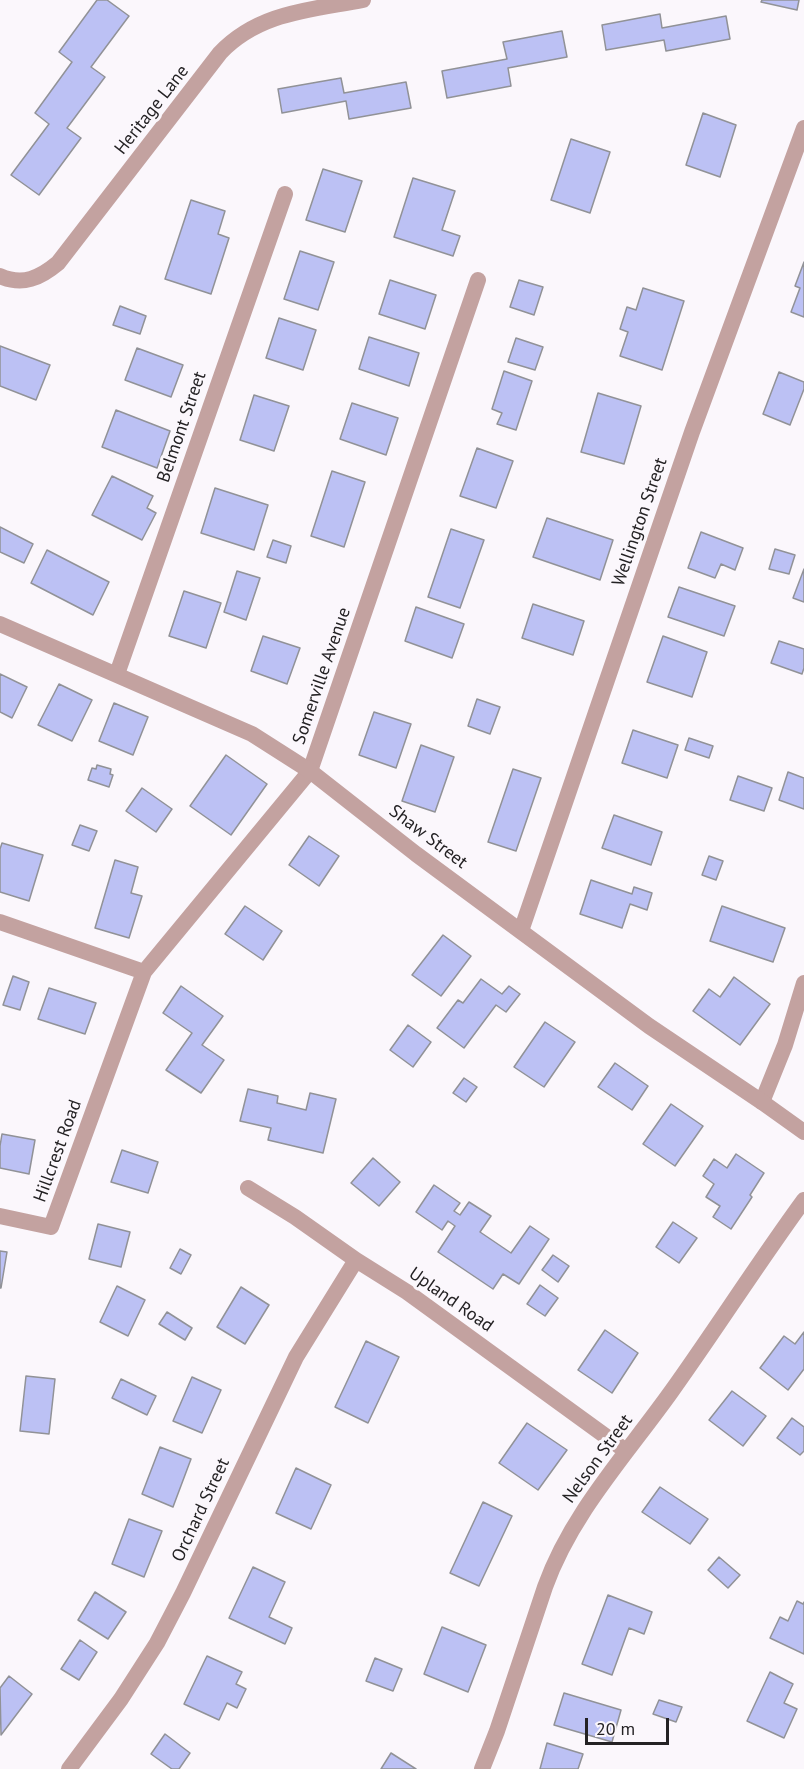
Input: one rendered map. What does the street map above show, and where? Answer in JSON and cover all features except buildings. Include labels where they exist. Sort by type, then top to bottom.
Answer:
[{"type":"street","name":"Heritage Lane","points":[[0,276],[13,281],[25,281],[37,278],[58,263],[220,53],[241,34],[277,17],[363,0]]},
{"type":"street","name":"Wellington Street","points":[[521,931],[692,432],[804,128]]},
{"type":"street","name":"Belmont Street","points":[[117,674],[285,194]]},
{"type":"street","name":"Somerville Avenue","points":[[119,1039],[144,972],[310,771],[478,280]]},
{"type":"street","name":"Shaw Street","points":[[0,624],[252,734],[310,771],[416,854],[649,1026],[804,1132]]},
{"type":"street","points":[[0,922],[144,972]]},
{"type":"street","points":[[762,1102],[785,1045],[804,983]]},
{"type":"street","name":"Hillcrest Road","points":[[0,1216],[51,1227],[119,1039]]},
{"type":"street","name":"Upland Road","points":[[248,1188],[296,1217],[416,1299],[626,1451]]},
{"type":"street","name":"Nelson Street","points":[[482,1769],[497,1731],[544,1587],[558,1553],[626,1451],[671,1392],[804,1200]]},
{"type":"street","name":"Orchard Street","points":[[69,1769],[121,1699],[157,1643],[296,1357],[356,1260]]}]
